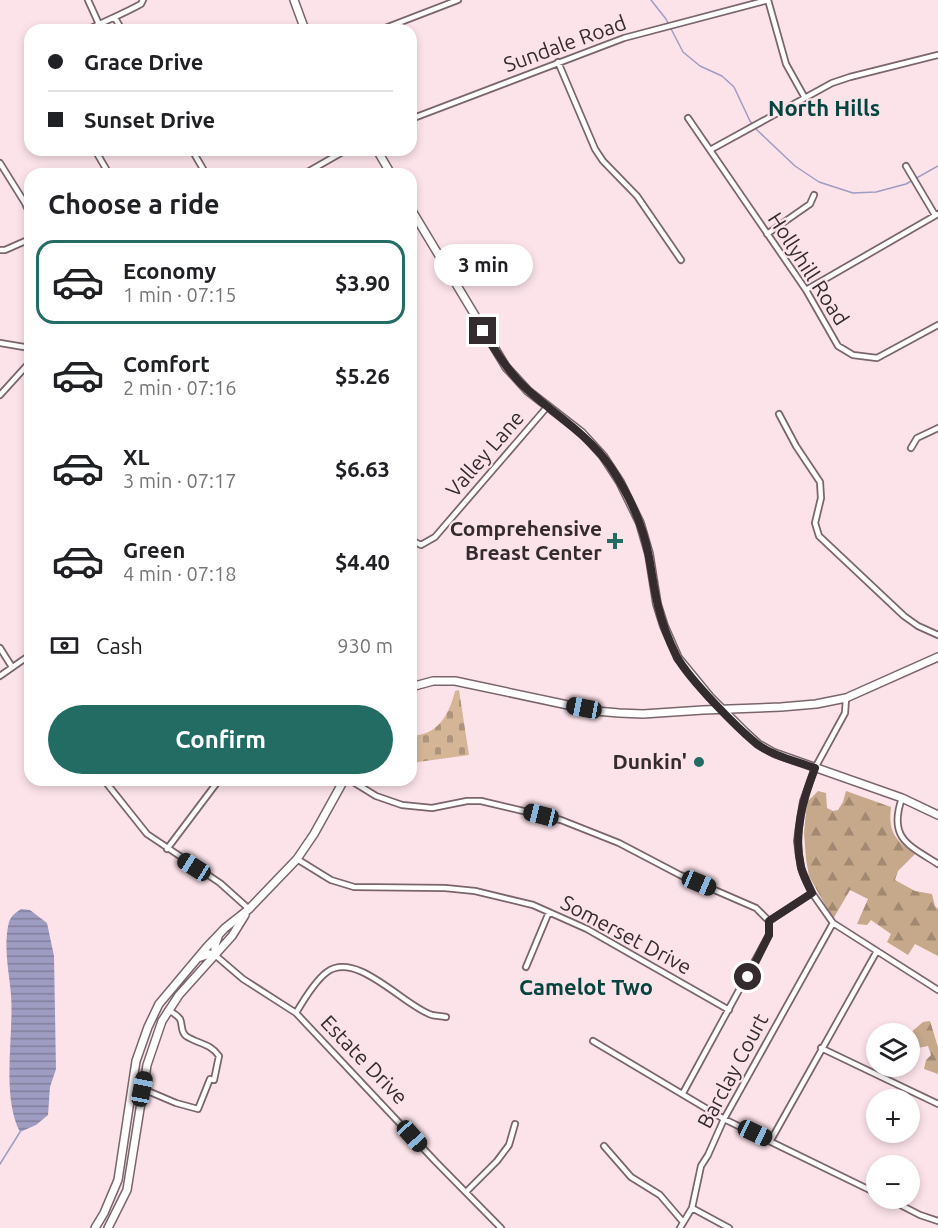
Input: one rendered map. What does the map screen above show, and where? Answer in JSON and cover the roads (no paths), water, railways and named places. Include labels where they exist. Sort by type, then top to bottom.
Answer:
[{"type":"main road","points":[[294,0],[303,24]]},
{"type":"main road","points":[[417,219],[498,356],[521,384],[582,434],[603,456],[620,482],[640,523],[649,554],[657,604],[664,626],[674,651],[686,670],[721,709],[758,744],[774,753],[902,798],[938,815]]},
{"type":"main road","points":[[417,685],[433,681],[454,681],[596,711],[643,714],[799,706],[846,698],[938,657]]},
{"type":"main road","points":[[114,1217],[112,1208],[121,1170],[136,1061],[159,1004],[225,928],[249,909],[297,859],[341,786]]},
{"type":"main road","points":[[108,1228],[128,1190],[142,1089],[152,1048],[168,1010],[232,936],[249,909]]},
{"type":"main road","points":[[215,955],[216,941],[225,928]]},
{"type":"main road","points":[[195,960],[206,955],[215,955]]},
{"type":"main road","points":[[159,1004],[168,1010]]},
{"type":"main road","points":[[132,1088],[142,1089]]},
{"type":"main road","points":[[125,1137],[136,1139]]},
{"type":"main road","points":[[96,1227],[115,1192]]},
{"type":"main road","points":[[96,1227],[114,1217]]},
{"type":"street","points":[[88,0],[98,22]]},
{"type":"street","points":[[95,24],[116,18],[141,4],[143,0]]},
{"type":"street","points":[[396,24],[458,0]]},
{"type":"street","points":[[768,0],[786,64],[805,98]]},
{"type":"street","name":"Sundale Road","points":[[417,117],[624,38],[768,0]]},
{"type":"street","points":[[116,18],[119,24]]},
{"type":"street","points":[[710,150],[832,83],[850,76],[938,55]]},
{"type":"street","points":[[558,62],[595,149],[608,167],[637,196],[681,260]]},
{"type":"street","name":"Hollyhill Road","points":[[688,118],[806,290],[838,346],[853,355],[878,358],[938,325]]},
{"type":"street","points":[[314,168],[336,156]]},
{"type":"street","points":[[0,164],[24,204]]},
{"type":"street","points":[[806,290],[937,214],[906,166]]},
{"type":"street","points":[[766,234],[810,204],[814,195]]},
{"type":"street","points":[[0,250],[24,242]]},
{"type":"street","points":[[0,343],[24,347]]},
{"type":"street","points":[[0,395],[24,369]]},
{"type":"street","name":"Valley Lane","points":[[417,543],[421,545],[435,537],[547,407]]},
{"type":"street","points":[[780,414],[796,446],[820,482],[821,498],[814,523],[819,536],[904,616],[918,626],[938,635]]},
{"type":"street","points":[[911,448],[917,438],[938,428]]},
{"type":"street","points":[[0,648],[12,667]]},
{"type":"street","points":[[0,675],[24,659]]},
{"type":"street","points":[[846,698],[845,713],[815,768],[803,801],[797,841],[801,868],[812,893],[833,923],[938,990]]},
{"type":"street","points":[[108,786],[147,834],[220,883],[249,909]]},
{"type":"street","points":[[167,849],[214,786]]},
{"type":"street","points":[[360,786],[376,796],[402,805],[432,808],[467,801],[481,801],[561,820],[619,843],[680,875],[756,908],[769,921],[769,935],[766,943],[683,1093]]},
{"type":"street","points":[[902,798],[896,820],[901,836],[908,845],[938,864]]},
{"type":"street","name":"Somerset Drive","points":[[297,859],[342,885],[475,891],[533,905],[587,929],[729,1010]]},
{"type":"street","points":[[769,921],[812,893]]},
{"type":"street","points":[[526,967],[549,912]]},
{"type":"street","name":"Barclay Court","points":[[692,1208],[701,1166],[724,1119],[833,923]]},
{"type":"street","points":[[771,1140],[877,951]]},
{"type":"street","name":"Estate Drive","points":[[215,955],[243,979],[296,1013],[501,1228]]},
{"type":"street","points":[[296,1013],[327,972],[345,968],[364,972],[431,1015],[446,1017]]},
{"type":"street","points":[[142,1089],[198,1109],[210,1079],[214,1080],[219,1056],[214,1049],[185,1035],[178,1016],[168,1010]]},
{"type":"street","points":[[593,1041],[724,1119],[866,1188]]},
{"type":"street","points":[[821,1048],[938,1104]]},
{"type":"street","points":[[466,1192],[509,1145],[515,1124]]},
{"type":"street","points":[[604,1146],[631,1177],[660,1195],[683,1222]]},
{"type":"street","points":[[680,1228],[692,1208],[729,1228]]},
{"type":"street","points":[[908,1209],[938,1221]]},
{"type":"waterway","points":[[651,0],[666,19],[683,52],[700,66],[722,76],[734,87],[750,121],[757,130],[795,166],[819,182],[853,193],[876,192],[906,184],[938,166]]},
{"type":"waterway","points":[[0,1164],[20,1132]]},
{"type":"place","name":"Comprehensive Breast Center","points":[[615,541]]},
{"type":"place","name":"Dunkin'","points":[[699,762]]},
{"type":"district","name":"North Hills","points":[[824,108]]},
{"type":"district","name":"Camelot Two","points":[[586,987]]}]
